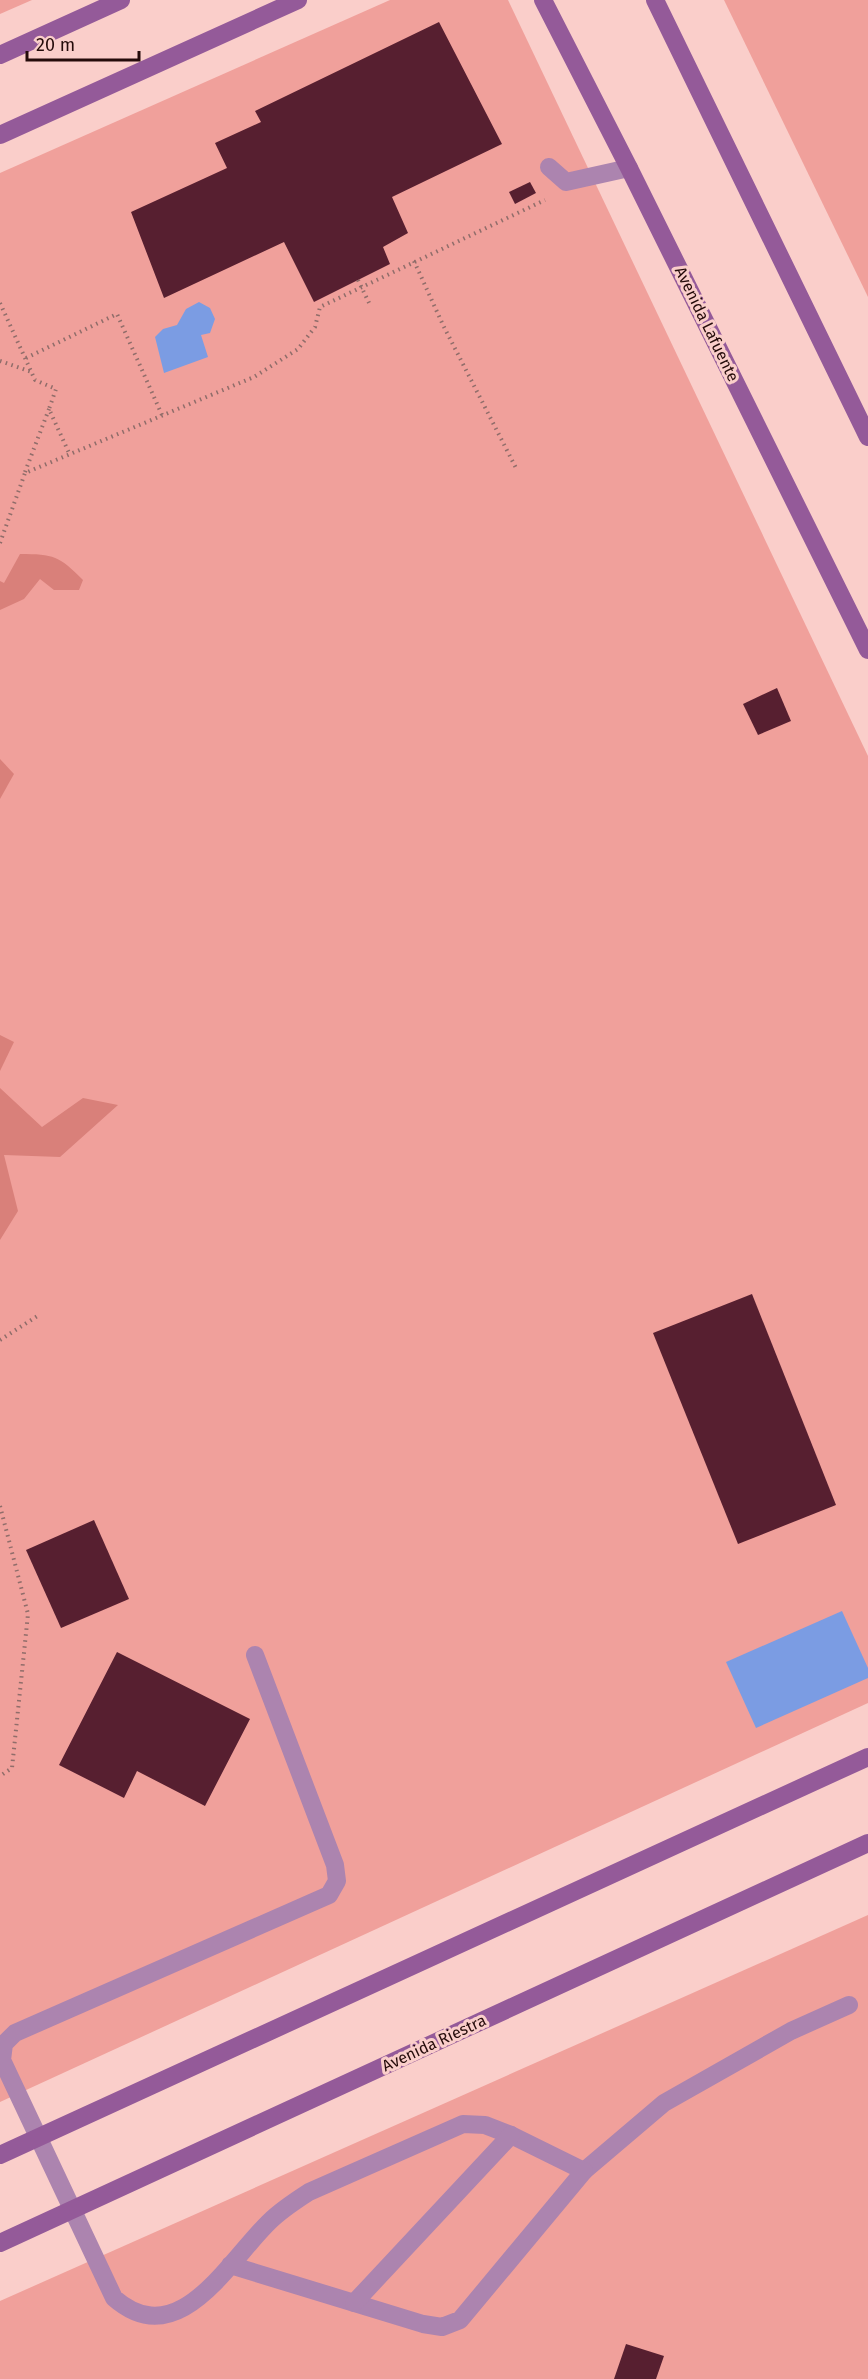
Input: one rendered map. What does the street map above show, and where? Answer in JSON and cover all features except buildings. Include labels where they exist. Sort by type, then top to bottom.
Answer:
[{"type":"main road","points":[[0,55],[121,0]]},
{"type":"main road","points":[[0,135],[298,0]]},
{"type":"main road","name":"Avenida Lafuente","points":[[543,0],[868,650]]},
{"type":"main road","points":[[655,0],[868,437]]},
{"type":"main road","points":[[0,2155],[868,1757]]},
{"type":"main road","name":"Avenida Riestra","points":[[0,2243],[868,1843]]},
{"type":"lane","points":[[549,167],[566,182],[629,168]]},
{"type":"lane","points":[[255,1654],[335,1865],[337,1881],[329,1895],[15,2032],[4,2044],[2,2060],[114,2298],[127,2310],[146,2317],[171,2315],[192,2304],[269,2222],[309,2192],[463,2124],[485,2125],[511,2135],[584,2171]]},
{"type":"lane","points":[[230,2265],[423,2324],[442,2327],[460,2320],[584,2171],[664,2103],[791,2031],[849,2005]]},
{"type":"lane","points":[[354,2303],[511,2135]]},
{"type":"path","points":[[25,473],[254,377],[298,349],[315,327],[320,307],[547,199],[566,182]]},
{"type":"path","points":[[414,261],[443,325],[516,468]]},
{"type":"path","points":[[358,280],[371,307]]},
{"type":"path","points":[[0,303],[35,380],[56,389],[0,543]]},
{"type":"path","points":[[26,358],[117,314],[162,415]]},
{"type":"path","points":[[0,361],[32,373]]},
{"type":"path","points":[[49,409],[69,453]]},
{"type":"path","points":[[0,1340],[39,1315]]},
{"type":"path","points":[[0,1506],[28,1614],[12,1768],[0,1776]]},
{"type":"shaded area","points":[[0,0],[32,0],[0,14]]},
{"type":"shaded area","points":[[390,0],[508,0],[868,756],[868,1703],[0,2102],[0,173]]},
{"type":"shaded area","points":[[724,0],[868,0],[868,297]]},
{"type":"shaded area","points":[[20,554],[49,556],[61,561],[83,580],[79,590],[54,590],[40,579],[24,599],[0,610],[0,581],[4,583]]},
{"type":"shaded area","points":[[0,759],[14,774],[0,799]]},
{"type":"shaded area","points":[[0,1035],[14,1042],[0,1071]]},
{"type":"shaded area","points":[[0,1088],[42,1127],[83,1098],[118,1105],[60,1157],[4,1155],[18,1211],[0,1240]]},
{"type":"shaded area","points":[[868,1915],[868,2379],[0,2379],[0,2301]]},
{"type":"water","points":[[199,302],[210,308],[215,319],[210,333],[201,335],[208,357],[164,373],[155,337],[163,329],[177,325],[186,309]]},
{"type":"water","points":[[842,1611],[868,1668],[868,1678],[756,1728],[726,1662]]}]
